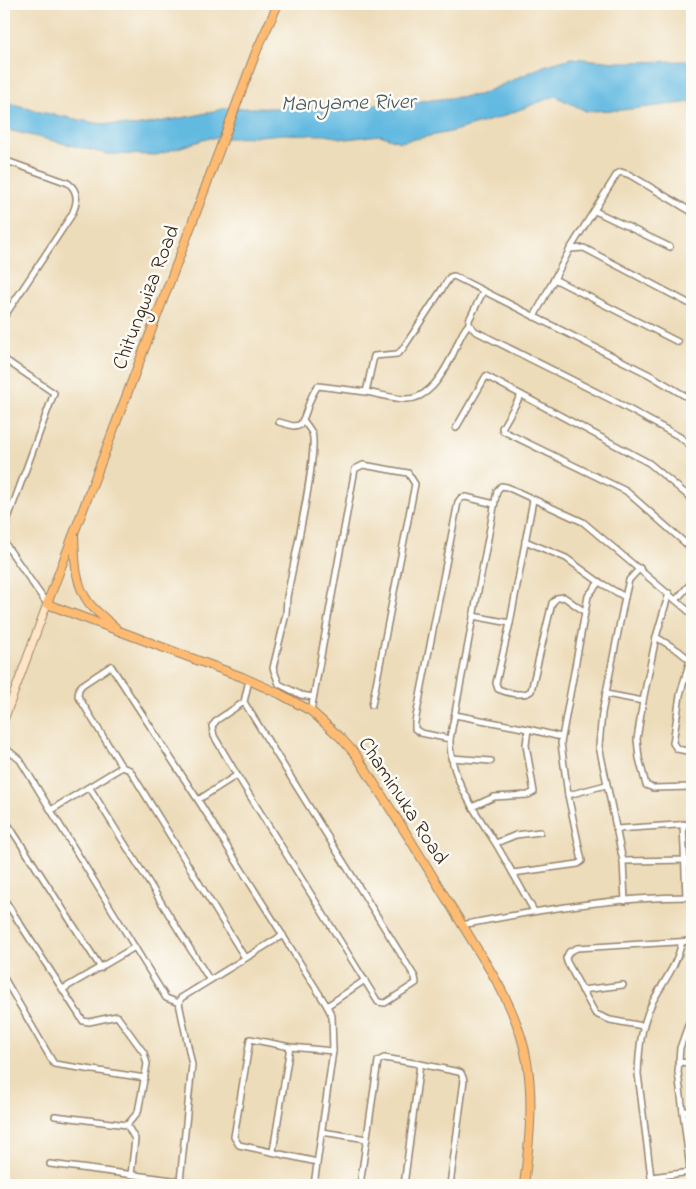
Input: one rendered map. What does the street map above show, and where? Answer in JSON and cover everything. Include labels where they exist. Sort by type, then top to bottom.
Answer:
[{"type":"main road","name":"Chitungwiza Road","points":[[47,604],[74,528],[118,418],[256,52],[278,4]]},
{"type":"main road","points":[[74,528],[75,566],[82,591],[89,602],[118,630]]},
{"type":"main road","points":[[4,720],[47,604]]},
{"type":"main road","name":"Chaminuka Road","points":[[47,604],[249,680],[290,699],[311,711],[340,737],[356,755],[500,987],[517,1025],[527,1060],[530,1091],[524,1185]]},
{"type":"street","points":[[4,160],[68,183],[75,190],[76,195],[74,210],[71,216],[4,317]]},
{"type":"street","points":[[534,316],[570,249],[617,174],[621,172],[630,175],[692,212]]},
{"type":"street","points":[[594,211],[670,247]]},
{"type":"street","points":[[570,249],[584,248],[692,305]]},
{"type":"street","points":[[366,392],[374,356],[397,354],[402,350],[450,277],[458,277],[483,292],[650,375],[692,400]]},
{"type":"street","points":[[554,278],[678,342]]},
{"type":"street","points":[[279,422],[293,426],[300,425],[314,391],[318,386],[366,392],[406,400],[420,396],[433,387],[450,360],[483,292]]},
{"type":"street","points":[[469,324],[475,331],[680,437],[692,447]]},
{"type":"street","points":[[4,360],[54,393],[4,530]]},
{"type":"street","points":[[456,428],[486,376],[648,462],[692,499]]},
{"type":"street","points":[[521,395],[502,428],[506,434],[626,491],[692,549]]},
{"type":"street","points":[[303,420],[312,434],[312,456],[287,597],[286,614],[274,668],[279,684],[301,695],[313,697]]},
{"type":"street","points":[[311,711],[355,469],[362,465],[408,473],[415,484],[372,705]]},
{"type":"street","points":[[534,911],[496,843],[472,807],[451,758],[450,739],[496,491],[501,486],[507,486],[533,500],[583,522],[640,568],[692,614]]},
{"type":"street","points":[[450,739],[421,733],[415,729],[415,722],[458,502],[461,498],[466,497],[494,504]]},
{"type":"street","points":[[533,500],[497,686],[503,691],[523,694],[531,691],[552,603],[557,598],[564,597],[585,612]]},
{"type":"street","points":[[525,541],[566,558],[625,598]]},
{"type":"street","points":[[4,542],[47,604]]},
{"type":"street","points":[[625,901],[623,861],[606,785],[599,746],[599,732],[629,580],[640,568]]},
{"type":"street","points":[[513,874],[581,862],[582,858],[561,752],[561,738],[588,596],[599,582]]},
{"type":"street","points":[[676,600],[692,582]]},
{"type":"street","points":[[669,593],[656,637],[643,701],[637,739],[639,758],[646,785],[652,788],[692,787]]},
{"type":"street","points":[[473,616],[510,623]]},
{"type":"street","points":[[656,637],[691,661],[680,695],[673,743],[677,749],[692,752]]},
{"type":"street","points":[[246,958],[130,770],[122,767],[78,696],[82,685],[111,666],[198,800],[332,1016],[333,1051],[314,1185]]},
{"type":"street","points":[[244,702],[415,977],[416,983],[384,1003],[378,1002],[214,736],[212,726],[217,720],[244,702],[249,680]]},
{"type":"street","points":[[606,694],[643,701]]},
{"type":"street","points":[[454,716],[528,729],[561,738]]},
{"type":"street","points":[[472,807],[494,797],[528,795],[534,792],[526,746],[528,729]]},
{"type":"street","points":[[4,747],[20,760],[166,998],[179,1003]]},
{"type":"street","points":[[451,758],[492,761]]},
{"type":"street","points":[[51,810],[122,767]]},
{"type":"street","points":[[198,800],[237,776]]},
{"type":"street","points":[[568,795],[606,785]]},
{"type":"street","points":[[90,788],[209,980]]},
{"type":"street","points":[[4,818],[101,968]]},
{"type":"street","points":[[462,925],[534,911],[625,901],[689,897],[684,860],[683,824]]},
{"type":"street","points":[[616,829],[692,824]]},
{"type":"street","points":[[496,843],[516,835],[540,832]]},
{"type":"street","points":[[623,861],[692,860]]},
{"type":"street","points":[[4,899],[85,1022],[113,1016],[119,1017],[144,1053],[147,1064],[138,1112],[127,1125]]},
{"type":"street","points":[[180,1181],[192,1065],[179,1003],[181,998],[283,935]]},
{"type":"street","points":[[652,1185],[638,1074],[643,1026],[653,1001],[677,960],[682,942]]},
{"type":"street","points":[[643,1026],[610,1020],[595,1012],[566,958],[569,952],[573,949],[692,942]]},
{"type":"street","points":[[63,990],[135,947]]},
{"type":"street","points":[[4,978],[54,1064],[145,1078]]},
{"type":"street","points":[[327,1006],[365,980]]},
{"type":"street","points":[[582,990],[624,985]]},
{"type":"street","points":[[692,1014],[683,1036],[678,1062],[682,1111],[690,1150],[692,1185]]},
{"type":"street","points":[[317,1162],[239,1145],[234,1137],[250,1039],[290,1047],[333,1051]]},
{"type":"street","points":[[273,1152],[290,1047]]},
{"type":"street","points":[[360,1185],[378,1061],[384,1058],[458,1072],[463,1076],[450,1185]]},
{"type":"street","points":[[678,1062],[692,1063]]},
{"type":"street","points":[[404,1185],[420,1064]]},
{"type":"street","points":[[682,1111],[692,1110]]},
{"type":"street","points":[[54,1116],[127,1125]]},
{"type":"street","points":[[127,1125],[135,1139],[131,1175]]},
{"type":"street","points":[[322,1132],[367,1139]]},
{"type":"street","points":[[50,1164],[204,1185]]},
{"type":"street","points":[[651,1177],[690,1172]]},
{"type":"water","points":[[571,58],[616,62],[692,61],[692,102],[622,110],[586,111],[555,96],[498,118],[450,132],[400,142],[380,135],[347,139],[325,135],[283,134],[209,138],[156,155],[107,154],[4,129],[4,101],[40,112],[95,123],[135,126],[227,108],[277,108],[300,102],[323,112],[361,105],[479,95],[544,66]]},
{"type":"water label","name":"Manyame River","points":[[348,101]]}]
